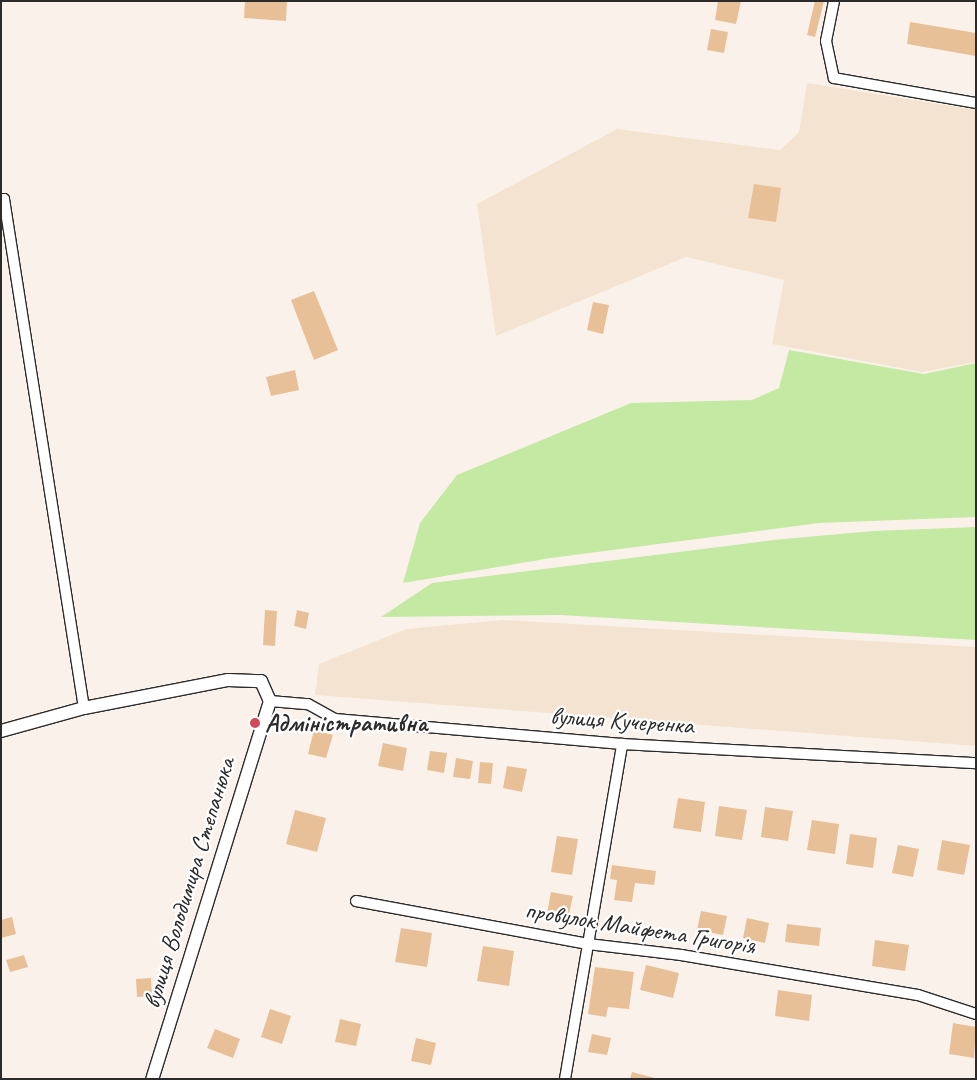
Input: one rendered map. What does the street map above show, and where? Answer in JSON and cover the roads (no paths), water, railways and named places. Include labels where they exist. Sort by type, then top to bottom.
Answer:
[{"type":"street","points":[[834,1],[826,41],[834,78],[976,103]]},
{"type":"street","points":[[1,199],[4,199],[84,708]]},
{"type":"street","points":[[1,731],[84,708],[245,678],[261,681],[270,701]]},
{"type":"street","name":"вулиця Кучеренка","points":[[270,701],[308,704],[336,719],[622,744],[976,763]]},
{"type":"street","name":"вулиця Володимира Степанюка","points":[[152,1079],[270,701]]},
{"type":"street","points":[[565,1079],[622,744]]},
{"type":"street","name":"провулок Майфета Григорія","points":[[356,901],[588,944],[681,955],[918,995],[976,1014]]},
{"type":"place","name":"Адміністративна","points":[[255,723]]}]
